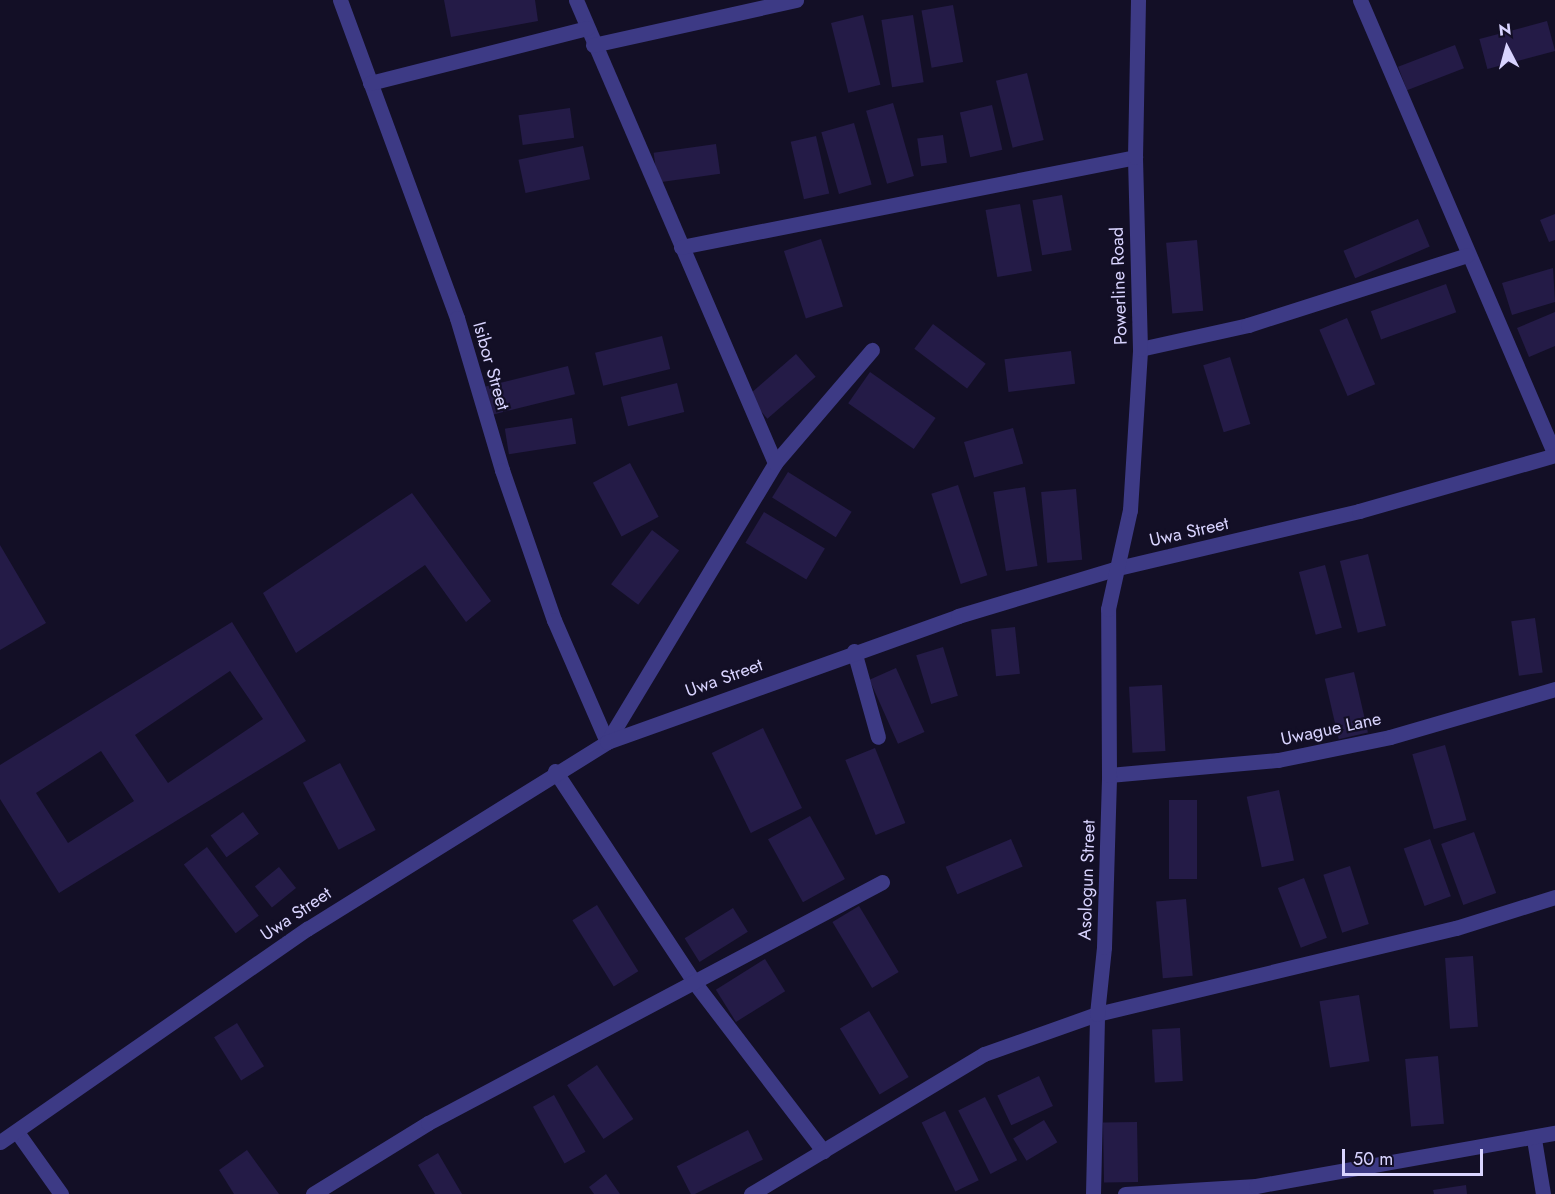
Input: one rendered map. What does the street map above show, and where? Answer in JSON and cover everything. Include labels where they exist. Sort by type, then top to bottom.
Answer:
[{"type":"street","name":"Isibor Street","points":[[340,0],[457,318],[501,470],[554,620],[607,742]]},
{"type":"street","points":[[576,0],[593,45],[775,463]]},
{"type":"street","points":[[593,45],[796,0]]},
{"type":"street","name":"Powerline Road","points":[[1118,568],[1130,510],[1140,349],[1135,157],[1138,0]]},
{"type":"street","points":[[1360,0],[1467,255],[1555,455]]},
{"type":"street","points":[[370,83],[587,28]]},
{"type":"street","points":[[681,247],[1135,157]]},
{"type":"street","points":[[1140,349],[1248,326],[1467,255]]},
{"type":"street","points":[[607,742],[775,463],[872,350]]},
{"type":"street","name":"Uwa Street","points":[[0,1142],[307,929],[555,771],[607,742],[958,615],[1118,568],[1359,511],[1555,455]]},
{"type":"street","name":"Asologun Street","points":[[1093,1194],[1097,1014],[1104,947],[1109,775],[1108,609],[1118,568]]},
{"type":"street","points":[[854,651],[878,737]]},
{"type":"street","name":"Uwague Lane","points":[[1109,775],[1278,760],[1390,737],[1555,689]]},
{"type":"street","points":[[555,771],[694,982],[823,1151]]},
{"type":"street","points":[[313,1194],[428,1123],[882,882]]},
{"type":"street","points":[[751,1194],[984,1054],[1097,1014],[1455,928],[1555,897]]},
{"type":"street","points":[[17,1132],[61,1194]]},
{"type":"street","points":[[1125,1194],[1256,1190],[1534,1139],[1555,1133]]},
{"type":"street","points":[[1534,1139],[1543,1194]]},
{"type":"building","points":[[444,0],[535,0],[538,21],[451,37]]},
{"type":"building","points":[[953,5],[963,62],[932,68],[921,11]]},
{"type":"building","points":[[863,15],[880,85],[848,93],[831,23]]},
{"type":"building","points":[[913,15],[924,82],[892,87],[881,20]]},
{"type":"building","points":[[1547,21],[1555,51],[1487,69],[1479,39]]},
{"type":"building","points":[[1455,45],[1464,68],[1407,90],[1398,67]]},
{"type":"building","points":[[1027,73],[1044,140],[1013,148],[996,81]]},
{"type":"building","points":[[893,103],[914,176],[887,184],[866,111]]},
{"type":"building","points":[[992,105],[1002,150],[970,157],[960,112]]},
{"type":"building","points":[[570,108],[574,138],[523,145],[519,115]]},
{"type":"building","points":[[854,123],[872,185],[839,194],[821,132]]},
{"type":"building","points":[[943,135],[947,163],[921,166],[917,139]]},
{"type":"building","points":[[816,136],[829,193],[804,199],[791,142]]},
{"type":"building","points":[[716,144],[720,174],[658,182],[654,153]]},
{"type":"building","points":[[583,146],[590,179],[526,193],[518,160]]},
{"type":"building","points":[[1062,195],[1072,250],[1042,255],[1032,200]]},
{"type":"building","points":[[1020,204],[1032,271],[997,277],[986,210]]},
{"type":"building","points":[[1555,214],[1555,240],[1549,242],[1540,220]]},
{"type":"building","points":[[1418,219],[1430,247],[1355,278],[1343,251]]},
{"type":"building","points":[[821,239],[843,307],[806,319],[784,251]]},
{"type":"building","points":[[1197,240],[1203,311],[1172,313],[1166,243]]},
{"type":"building","points":[[1553,268],[1555,302],[1512,315],[1502,283]]},
{"type":"building","points":[[1446,284],[1456,312],[1381,340],[1371,311]]},
{"type":"building","points":[[1555,312],[1555,346],[1529,357],[1517,328]]},
{"type":"building","points":[[1347,318],[1375,384],[1348,396],[1319,330]]},
{"type":"building","points":[[933,324],[986,364],[967,388],[914,349]]},
{"type":"building","points":[[662,336],[670,369],[603,386],[595,353]]},
{"type":"building","points":[[1071,351],[1075,384],[1009,392],[1004,359]]},
{"type":"building","points":[[796,354],[816,377],[767,419],[748,396]]},
{"type":"building","points":[[1230,357],[1250,424],[1224,432],[1203,365]]},
{"type":"building","points":[[568,366],[575,394],[493,415],[486,387]]},
{"type":"building","points":[[870,372],[936,418],[914,449],[848,403]]},
{"type":"building","points":[[677,383],[684,412],[628,426],[621,397]]},
{"type":"building","points":[[572,418],[576,444],[509,454],[505,429]]},
{"type":"building","points":[[1013,428],[1023,464],[974,478],[964,442]]},
{"type":"building","points":[[630,463],[659,517],[622,537],[593,483]]},
{"type":"building","points":[[788,472],[852,512],[836,537],[772,497]]},
{"type":"building","points":[[958,485],[987,575],[961,584],[931,494]]},
{"type":"building","points":[[1025,487],[1038,566],[1006,571],[993,492]]},
{"type":"building","points":[[1076,489],[1082,560],[1047,563],[1041,492]]},
{"type":"building","points":[[412,493],[491,601],[466,622],[425,565],[296,653],[263,593]]},
{"type":"building","points":[[764,512],[825,549],[806,579],[745,543]]},
{"type":"building","points":[[652,530],[679,550],[638,605],[611,584]]},
{"type":"building","points":[[0,545],[46,623],[0,650]]},
{"type":"building","points":[[1368,554],[1386,626],[1358,633],[1340,561]]},
{"type":"building","points":[[1325,565],[1342,628],[1316,635],[1299,572]]},
{"type":"building","points":[[1535,618],[1543,672],[1519,676],[1511,621]]},
{"type":"building","points":[[232,622],[306,741],[59,893],[0,799],[0,765]],"holes":[[[230,671],[263,719],[168,783],[135,735]],[[101,751],[134,801],[68,843],[36,793]]]},
{"type":"building","points":[[1015,627],[1020,674],[996,676],[991,630]]},
{"type":"building","points":[[943,647],[958,696],[931,704],[916,655]]},
{"type":"building","points":[[896,668],[924,732],[898,744],[870,680]]},
{"type":"building","points":[[1354,672],[1368,732],[1339,739],[1325,679]]},
{"type":"building","points":[[1162,685],[1165,751],[1132,753],[1129,687]]},
{"type":"building","points":[[763,728],[802,808],[751,833],[712,753]]},
{"type":"building","points":[[1445,745],[1466,820],[1434,829],[1412,754]]},
{"type":"building","points":[[875,748],[905,823],[876,835],[845,760]]},
{"type":"building","points":[[340,763],[376,830],[339,850],[303,783]]},
{"type":"building","points":[[1279,790],[1294,860],[1262,867],[1247,797]]},
{"type":"building","points":[[1169,800],[1197,800],[1197,879],[1169,879]]},
{"type":"building","points":[[243,812],[259,834],[227,857],[211,836]]},
{"type":"building","points":[[810,816],[845,879],[803,902],[768,839]]},
{"type":"building","points":[[1474,832],[1496,893],[1463,905],[1441,844]]},
{"type":"building","points":[[1011,839],[1023,867],[957,894],[946,867]]},
{"type":"building","points":[[1430,839],[1451,896],[1425,906],[1404,849]]},
{"type":"building","points":[[207,847],[259,916],[236,933],[184,864]]},
{"type":"building","points":[[1350,866],[1369,924],[1342,933],[1323,875]]},
{"type":"building","points":[[279,867],[296,888],[272,907],[255,887]]},
{"type":"building","points":[[1304,878],[1327,938],[1301,948],[1278,888]]},
{"type":"building","points":[[1186,899],[1193,976],[1163,978],[1156,902]]},
{"type":"building","points":[[597,905],[638,971],[614,987],[572,920]]},
{"type":"building","points":[[859,906],[899,972],[872,988],[832,922]]},
{"type":"building","points":[[733,908],[748,932],[699,962],[685,938]]},
{"type":"building","points":[[1473,956],[1478,1027],[1450,1029],[1445,958]]},
{"type":"building","points":[[765,959],[785,991],[736,1022],[716,990]]},
{"type":"building","points":[[1359,995],[1369,1061],[1330,1067],[1319,1001]]},
{"type":"building","points":[[869,1011],[909,1077],[880,1095],[840,1029]]},
{"type":"building","points":[[237,1023],[264,1066],[241,1081],[214,1037]]},
{"type":"building","points":[[1180,1028],[1183,1081],[1155,1082],[1152,1029]]},
{"type":"building","points":[[1438,1056],[1444,1124],[1411,1127],[1405,1059]]},
{"type":"building","points":[[597,1065],[633,1119],[604,1139],[567,1085]]},
{"type":"building","points":[[1039,1076],[1053,1106],[1011,1125],[997,1095]]},
{"type":"building","points":[[554,1095],[586,1152],[565,1163],[533,1107]]},
{"type":"building","points":[[985,1097],[1017,1160],[991,1174],[958,1111]]},
{"type":"building","points":[[945,1111],[979,1180],[955,1192],[922,1122]]},
{"type":"building","points":[[1044,1120],[1057,1142],[1027,1161],[1013,1139]]},
{"type":"building","points":[[1137,1122],[1138,1182],[1104,1183],[1103,1123]]},
{"type":"building","points":[[748,1130],[763,1159],[695,1194],[691,1194],[677,1166]]},
{"type":"building","points":[[247,1150],[279,1194],[234,1194],[219,1170]]},
{"type":"building","points":[[438,1153],[462,1194],[435,1194],[418,1165]]},
{"type":"building","points":[[606,1174],[620,1194],[594,1194],[589,1187]]},
{"type":"building","points":[[1466,1185],[1467,1194],[1434,1194],[1433,1190]]}]
